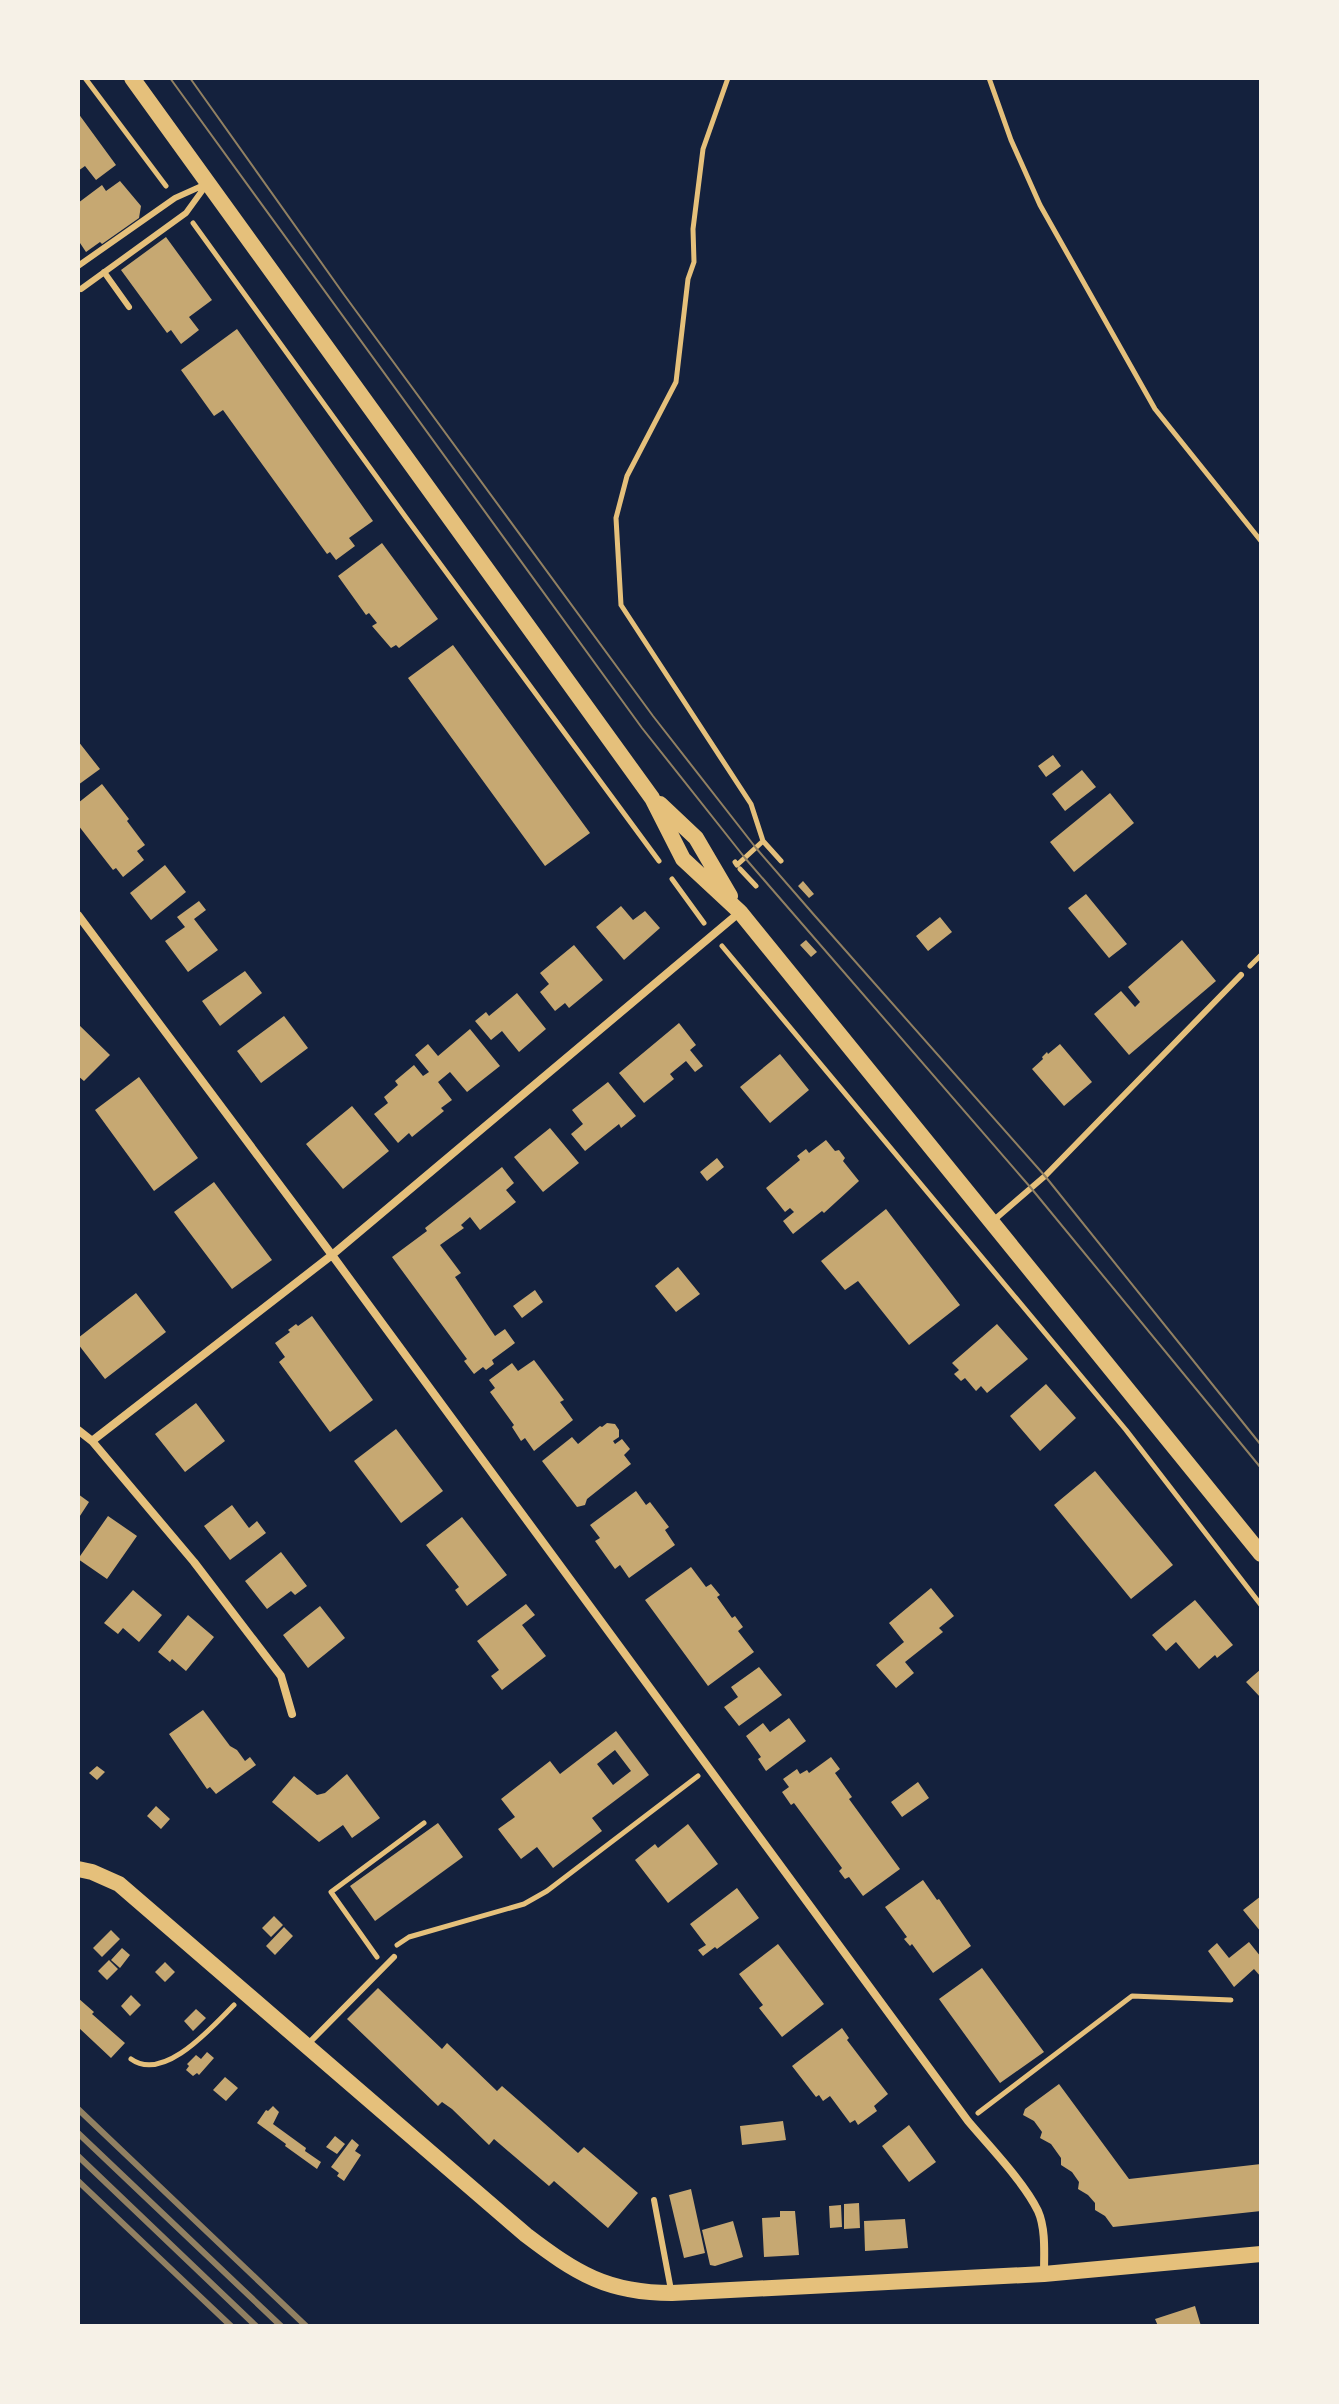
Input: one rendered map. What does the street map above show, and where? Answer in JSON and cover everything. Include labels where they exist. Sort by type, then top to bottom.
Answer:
[{"type":"main road","points":[[132,78],[652,798],[696,838],[740,912],[1261,1554]]},
{"type":"main road","points":[[78,1869],[119,1884],[526,2235],[562,2262],[625,2290],[672,2293],[1044,2274],[1261,2254]]},
{"type":"street","points":[[92,1441],[332,1255],[740,912]]},
{"type":"street","points":[[78,915],[332,1255],[968,2121],[1013,2175],[1038,2211],[1044,2242],[1044,2274]]},
{"type":"street","points":[[78,1430],[92,1441],[194,1562],[281,1676],[292,1714]]},
{"type":"lane","points":[[78,266],[175,198],[207,184]]},
{"type":"lane","points":[[81,289],[186,213],[207,184]]},
{"type":"lane","points":[[104,272],[129,307]]},
{"type":"lane","points":[[991,1222],[1045,1176],[1241,975]]},
{"type":"lane","points":[[307,2045],[394,1957]]},
{"type":"lane","points":[[654,2200],[672,2293]]},
{"type":"path","points":[[728,78],[703,149],[693,229],[694,262],[688,279],[676,382],[627,476],[616,518],[621,605],[751,804],[763,841],[781,861]]},
{"type":"path","points":[[989,78],[1011,140],[1040,205],[1155,409],[1261,541]]},
{"type":"path","points":[[737,865],[756,886]]},
{"type":"path","points":[[378,1958],[409,1937],[524,1904],[547,1891],[708,1768]]},
{"type":"path","points":[[384,1968],[331,1892],[424,1823]]},
{"type":"path","points":[[131,2059],[150,2066],[163,2063],[194,2044],[245,1993]]},
{"type":"path","points":[[968,2121],[1132,1996],[1231,2000]]},
{"type":"building","points":[[78,113],[116,165],[96,180],[85,166],[78,171]]},
{"type":"building","points":[[120,181],[141,206],[139,218],[86,252],[78,240],[78,203],[102,185],[106,191]]},
{"type":"building","points":[[166,237],[212,300],[189,317],[199,330],[181,344],[171,330],[167,333],[121,270]]},
{"type":"building","points":[[237,329],[373,521],[349,538],[355,546],[336,560],[330,552],[327,554],[223,410],[214,416],[181,370]]},
{"type":"building","points":[[382,543],[438,619],[399,648],[396,645],[391,648],[372,626],[377,623],[369,613],[366,615],[338,576]]},
{"type":"building","points":[[453,645],[590,833],[545,866],[408,678]]},
{"type":"building","points":[[78,741],[100,769],[78,785]]},
{"type":"building","points":[[1053,755],[1061,766],[1046,777],[1038,766]]},
{"type":"building","points":[[1082,770],[1096,787],[1065,811],[1052,794]]},
{"type":"building","points":[[102,784],[145,845],[137,851],[144,860],[123,877],[116,868],[113,870],[78,825],[78,803]]},
{"type":"building","points":[[1110,793],[1134,823],[1074,872],[1050,842]]},
{"type":"building","points":[[165,865],[186,892],[151,920],[130,893]]},
{"type":"building","points":[[803,881],[814,894],[809,898],[798,886]]},
{"type":"building","points":[[1086,894],[1127,944],[1109,958],[1068,908]]},
{"type":"building","points":[[199,901],[206,910],[194,919],[218,950],[188,972],[165,941],[185,927],[177,917]]},
{"type":"building","points":[[621,906],[633,920],[645,911],[660,928],[624,960],[596,927]]},
{"type":"building","points":[[940,917],[952,932],[928,951],[916,936]]},
{"type":"building","points":[[806,940],[817,952],[811,957],[800,945]]},
{"type":"building","points":[[1182,940],[1216,981],[1129,1055],[1094,1014],[1121,991],[1135,1007],[1140,1002],[1128,987]]},
{"type":"building","points":[[574,945],[603,980],[569,1008],[565,1003],[555,1011],[540,992],[549,984],[540,973]]},
{"type":"building","points":[[245,971],[262,993],[220,1026],[202,1001]]},
{"type":"building","points":[[517,993],[546,1029],[519,1052],[502,1031],[491,1040],[475,1021],[486,1012],[489,1016]]},
{"type":"building","points":[[284,1016],[308,1048],[261,1083],[237,1051]]},
{"type":"building","points":[[679,1023],[696,1045],[690,1050],[703,1066],[695,1072],[686,1061],[670,1074],[674,1079],[644,1103],[619,1073]]},
{"type":"building","points":[[78,1024],[110,1055],[84,1081],[78,1076]]},
{"type":"building","points":[[470,1029],[500,1066],[467,1092],[450,1072],[438,1082],[452,1100],[441,1108],[444,1111],[412,1137],[409,1133],[398,1143],[374,1114],[388,1103],[384,1097],[398,1085],[395,1081],[414,1065],[423,1076],[429,1072],[415,1055],[428,1044],[438,1056]]},
{"type":"building","points":[[1060,1044],[1092,1082],[1064,1106],[1032,1069],[1047,1052]]},
{"type":"building","points":[[780,1054],[809,1090],[770,1123],[740,1087]]},
{"type":"building","points":[[139,1077],[198,1158],[154,1191],[95,1110]]},
{"type":"building","points":[[608,1082],[636,1116],[621,1128],[619,1124],[585,1151],[571,1134],[583,1124],[572,1110]]},
{"type":"building","points":[[352,1106],[389,1151],[343,1189],[306,1144]]},
{"type":"building","points":[[550,1128],[579,1163],[543,1192],[514,1157]]},
{"type":"building","points":[[826,1140],[835,1151],[839,1150],[845,1158],[843,1161],[859,1181],[824,1213],[822,1211],[793,1234],[783,1221],[794,1212],[790,1208],[785,1212],[766,1188],[800,1160],[797,1156],[806,1149],[809,1153]]},
{"type":"building","points":[[717,1158],[724,1167],[707,1181],[700,1172]]},
{"type":"building","points":[[502,1167],[514,1183],[506,1190],[516,1202],[480,1230],[470,1217],[461,1225],[464,1228],[440,1245],[461,1273],[455,1277],[495,1336],[505,1329],[515,1343],[492,1360],[494,1364],[474,1374],[464,1361],[467,1359],[392,1257]]},
{"type":"building","points":[[214,1182],[272,1260],[232,1289],[174,1212]]},
{"type":"building","points":[[886,1209],[960,1305],[909,1345],[858,1281],[845,1290],[821,1261]]},
{"type":"building","points":[[678,1267],[700,1294],[676,1312],[655,1286]]},
{"type":"building","points":[[535,1290],[543,1302],[522,1318],[513,1306]]},
{"type":"building","points":[[136,1293],[166,1332],[105,1379],[78,1344],[78,1338]]},
{"type":"building","points":[[312,1316],[373,1400],[330,1432],[279,1362],[285,1357],[275,1343],[296,1324],[298,1326]]},
{"type":"building","points":[[997,1324],[1028,1359],[987,1393],[981,1386],[976,1391],[965,1378],[961,1381],[954,1374],[959,1370],[952,1363]]},
{"type":"building","points":[[534,1360],[564,1400],[560,1402],[573,1420],[534,1451],[525,1438],[521,1441],[512,1427],[514,1425],[490,1392],[495,1388],[489,1380],[512,1363],[518,1371]]},
{"type":"building","points":[[1046,1384],[1076,1418],[1040,1451],[1010,1416]]},
{"type":"building","points":[[196,1403],[225,1441],[185,1472],[155,1434]]},
{"type":"building","points":[[607,1423],[615,1424],[619,1430],[619,1437],[613,1441],[615,1444],[622,1439],[630,1449],[624,1455],[631,1464],[587,1499],[585,1505],[577,1507],[542,1461],[572,1437],[578,1444]]},
{"type":"building","points":[[396,1429],[443,1491],[401,1523],[354,1461]]},
{"type":"building","points":[[1095,1471],[1173,1565],[1131,1599],[1054,1505]]},
{"type":"building","points":[[636,1491],[646,1505],[650,1502],[669,1527],[665,1530],[675,1545],[629,1578],[620,1565],[615,1569],[595,1541],[600,1538],[590,1525]]},
{"type":"building","points":[[78,1494],[89,1502],[78,1519]]},
{"type":"building","points":[[232,1505],[249,1528],[257,1521],[266,1533],[230,1560],[204,1526]]},
{"type":"building","points":[[108,1516],[137,1536],[107,1579],[78,1559]]},
{"type":"building","points":[[462,1517],[507,1575],[467,1606],[455,1590],[459,1587],[426,1545]]},
{"type":"building","points":[[281,1552],[307,1586],[295,1595],[291,1591],[267,1609],[245,1581]]},
{"type":"building","points":[[691,1567],[706,1587],[711,1584],[720,1595],[717,1597],[732,1618],[735,1616],[743,1627],[738,1631],[754,1652],[708,1686],[645,1600]]},
{"type":"building","points":[[931,1588],[954,1616],[939,1628],[943,1632],[905,1662],[914,1673],[896,1688],[876,1665],[904,1642],[889,1623]]},
{"type":"building","points":[[133,1590],[162,1615],[139,1642],[123,1628],[118,1634],[104,1623]]},
{"type":"building","points":[[1195,1600],[1233,1645],[1199,1669],[1176,1642],[1166,1651],[1152,1635]]},
{"type":"building","points":[[526,1604],[535,1615],[522,1625],[546,1656],[502,1690],[491,1676],[499,1670],[477,1641]]},
{"type":"building","points":[[320,1606],[345,1638],[308,1668],[283,1635]]},
{"type":"building","points":[[188,1615],[214,1637],[186,1671],[158,1652]]},
{"type":"building","points":[[759,1667],[782,1695],[739,1726],[724,1707],[738,1697],[731,1687]]},
{"type":"building","points":[[1261,1669],[1261,1698],[1246,1682]]},
{"type":"building","points":[[203,1710],[230,1746],[245,1761],[250,1757],[256,1765],[216,1794],[210,1787],[207,1789],[169,1734]]},
{"type":"building","points":[[789,1718],[806,1741],[766,1771],[758,1759],[761,1757],[746,1736],[763,1723],[770,1732]]},
{"type":"building","points":[[616,1731],[649,1775],[592,1818],[602,1831],[553,1868],[537,1847],[521,1859],[498,1829],[515,1817],[501,1799],[550,1761],[560,1774]],"holes":[[[615,1750],[631,1771],[613,1785],[597,1764]]]},
{"type":"building","points":[[831,1757],[840,1769],[835,1773],[852,1797],[849,1799],[900,1869],[863,1896],[849,1877],[845,1879],[839,1871],[842,1868],[794,1803],[791,1805],[782,1792],[789,1787],[783,1779],[797,1769],[800,1774],[807,1770],[809,1773]]},
{"type":"building","points":[[97,1766],[105,1772],[97,1780],[89,1773]]},
{"type":"building","points":[[347,1774],[380,1818],[352,1838],[343,1825],[319,1842],[272,1802],[294,1776],[317,1795],[325,1793]]},
{"type":"building","points":[[918,1782],[929,1798],[902,1817],[891,1802]]},
{"type":"building","points":[[156,1806],[170,1819],[161,1829],[147,1816]]},
{"type":"building","points":[[438,1823],[463,1857],[375,1921],[350,1886]]},
{"type":"building","points":[[688,1824],[718,1864],[668,1903],[635,1860],[655,1844],[658,1848]]},
{"type":"building","points":[[923,1880],[971,1946],[933,1973],[912,1944],[910,1946],[904,1939],[907,1937],[885,1907]]},
{"type":"building","points":[[737,1888],[759,1918],[703,1956],[698,1950],[706,1945],[690,1924]]},
{"type":"building","points":[[1261,1896],[1261,1932],[1243,1910]]},
{"type":"building","points":[[274,1916],[283,1925],[271,1937],[262,1928]]},
{"type":"building","points":[[284,1927],[293,1936],[275,1955],[266,1946]]},
{"type":"building","points":[[111,1930],[120,1939],[102,1957],[93,1948]]},
{"type":"building","points":[[1249,1942],[1261,1957],[1261,1977],[1254,1969],[1234,1987],[1208,1951],[1217,1943],[1229,1958]]},
{"type":"building","points":[[778,1944],[824,2004],[782,2037],[759,2008],[763,2005],[739,1974]]},
{"type":"building","points":[[122,1948],[130,1955],[120,1968],[111,1960]]},
{"type":"building","points":[[109,1960],[118,1969],[107,1980],[98,1971]]},
{"type":"building","points":[[165,1962],[175,1972],[165,1982],[155,1972]]},
{"type":"building","points":[[982,1968],[1044,2052],[1000,2083],[939,1999]]},
{"type":"building","points":[[378,1988],[442,2049],[447,2043],[497,2091],[502,2086],[578,2153],[584,2147],[638,2193],[608,2228],[554,2181],[549,2186],[494,2139],[489,2145],[452,2109],[442,2102],[438,2106],[347,2019]]},
{"type":"building","points":[[131,1995],[141,2005],[130,2016],[121,2006]]},
{"type":"building","points":[[78,1998],[125,2043],[111,2058],[78,2027]]},
{"type":"building","points":[[196,2009],[206,2018],[193,2031],[184,2021]]},
{"type":"building","points":[[842,2028],[849,2038],[847,2040],[888,2094],[874,2106],[877,2111],[858,2125],[855,2120],[850,2123],[830,2096],[823,2101],[819,2095],[816,2097],[792,2066]]},
{"type":"building","points":[[207,2052],[214,2058],[199,2075],[193,2076],[186,2070],[187,2064],[196,2055],[201,2059]]},
{"type":"building","points":[[225,2077],[238,2088],[226,2101],[213,2090]]},
{"type":"building","points":[[1059,2084],[1129,2179],[1261,2164],[1261,2211],[1113,2227],[1105,2216],[1095,2210],[1095,2203],[1088,2195],[1078,2189],[1079,2182],[1072,2172],[1061,2165],[1061,2158],[1051,2144],[1040,2138],[1042,2132],[1034,2121],[1023,2115],[1025,2109]]},
{"type":"building","points":[[273,2106],[279,2112],[273,2124],[321,2162],[317,2169],[257,2123]]},
{"type":"building","points":[[783,2121],[786,2140],[742,2145],[740,2126]]},
{"type":"building","points":[[909,2125],[936,2162],[909,2182],[882,2146]]},
{"type":"building","points":[[335,2136],[345,2144],[337,2154],[326,2147]]},
{"type":"building","points":[[352,2139],[359,2145],[355,2151],[361,2155],[344,2181],[331,2167]]},
{"type":"building","points":[[691,2189],[705,2253],[684,2258],[669,2195]]},
{"type":"building","points":[[859,2203],[860,2228],[844,2229],[844,2204]]},
{"type":"building","points":[[841,2205],[842,2227],[830,2228],[829,2206]]},
{"type":"building","points":[[780,2211],[795,2211],[799,2255],[764,2257],[762,2218],[780,2217]]},
{"type":"building","points":[[905,2219],[908,2248],[865,2251],[864,2221]]},
{"type":"building","points":[[733,2221],[743,2257],[710,2265],[702,2230]]},
{"type":"building","points":[[1195,2306],[1201,2326],[1158,2326],[1155,2319]]},
{"type":"tram line","points":[[170,78],[642,728],[745,858],[1031,1188],[1261,1468]]},
{"type":"tram line","points":[[190,78],[345,296],[653,716],[756,848],[1045,1176],[1261,1445]]},
{"type":"railway","points":[[78,2109],[306,2326]]},
{"type":"railway","points":[[78,2133],[281,2326]]},
{"type":"railway","points":[[78,2156],[256,2326]]},
{"type":"railway","points":[[78,2181],[231,2326]]}]
